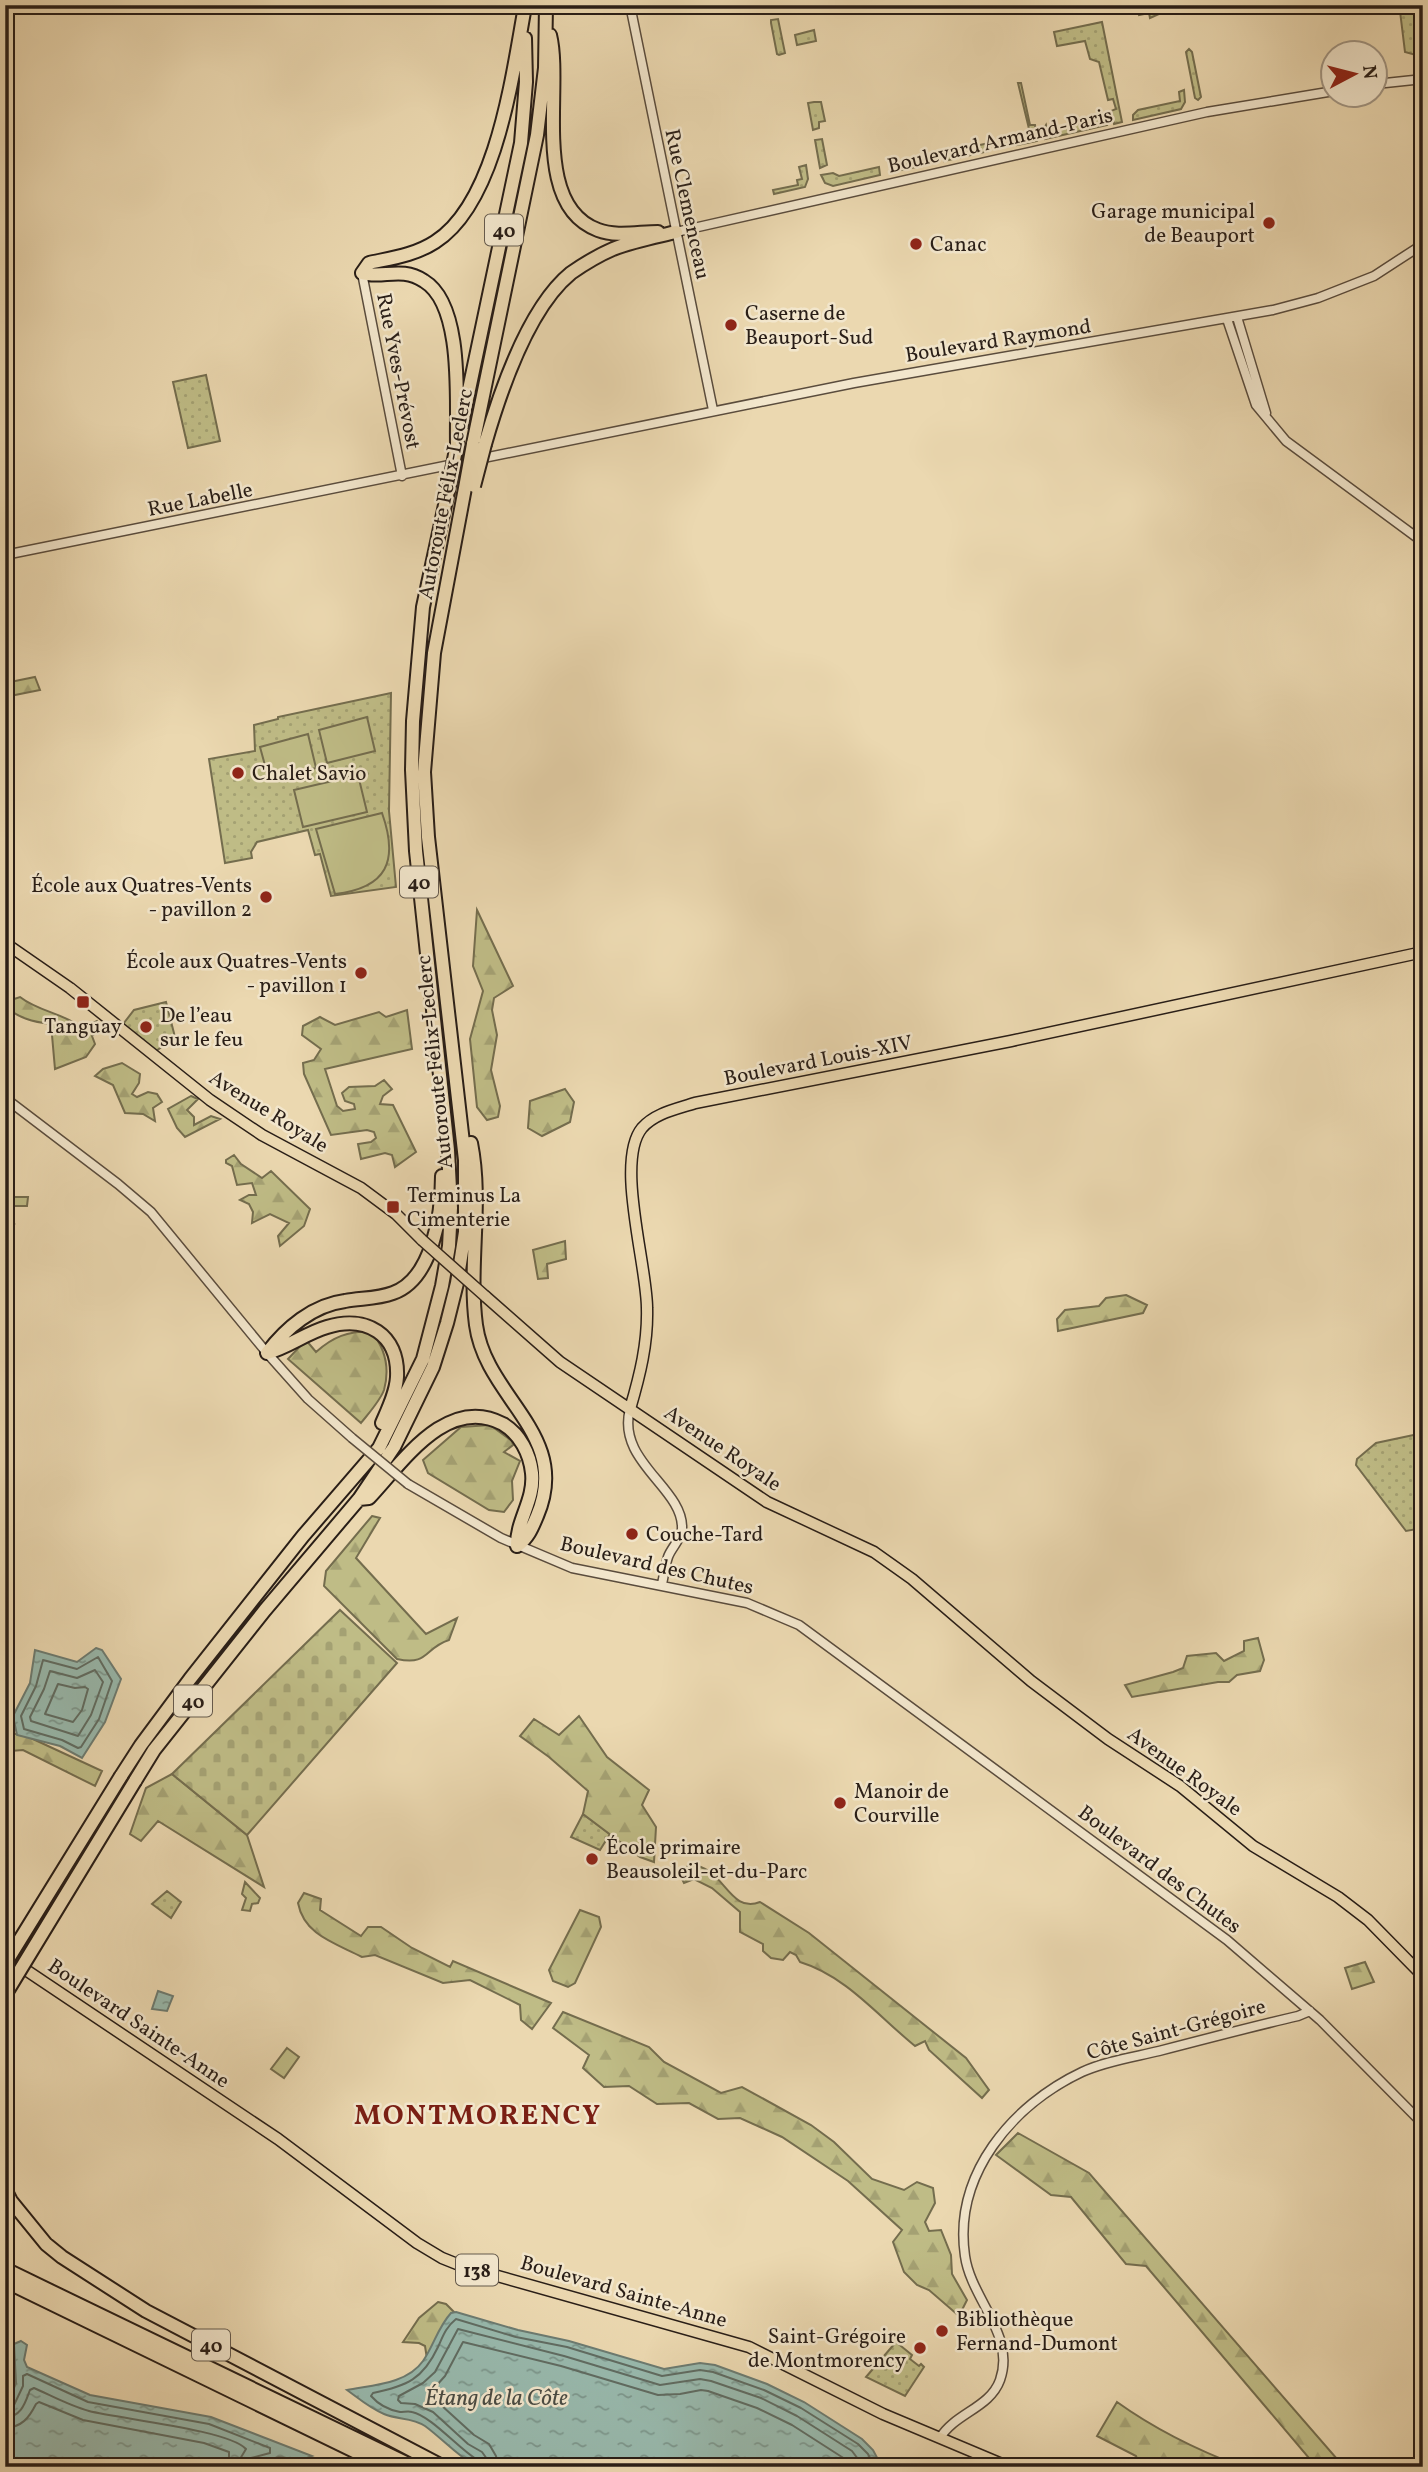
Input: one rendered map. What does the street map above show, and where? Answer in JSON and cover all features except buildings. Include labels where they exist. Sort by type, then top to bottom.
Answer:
[{"type":"highway","name":"Autoroute Félix-Leclerc","points":[[6,1995],[154,1750],[359,1499],[394,1447],[433,1367],[447,1323],[465,1232],[463,1136],[424,772],[434,653],[449,567],[479,444],[535,147],[545,68],[546,5]]},
{"type":"highway","name":"Autoroute Félix-Leclerc","points":[[5,1964],[141,1745],[190,1679],[379,1448],[423,1359],[442,1286],[449,1246],[451,1208],[448,1150],[416,851],[412,770],[413,721],[423,607],[521,143],[526,82],[524,9]]},
{"type":"highway","points":[[457,444],[456,354],[451,324],[438,295],[426,281],[405,273],[362,273],[369,263],[420,251],[437,241],[472,201],[492,155],[506,111],[524,9]]},
{"type":"highway","points":[[547,20],[555,53],[552,132],[556,177],[568,202],[580,219],[597,230],[610,233],[676,232]]},
{"type":"highway","points":[[479,444],[527,334],[548,298],[570,274],[615,248],[676,232]]},
{"type":"highway","points":[[463,1136],[472,1143],[477,1188],[474,1304],[481,1346],[510,1401],[535,1433],[545,1465],[541,1507],[527,1539],[517,1546]]},
{"type":"highway","points":[[267,1353],[294,1325],[327,1304],[375,1298],[395,1293],[405,1287],[428,1256],[434,1240],[441,1204],[442,1163],[448,1150]]},
{"type":"highway","points":[[267,1353],[283,1349],[330,1326],[347,1324],[363,1325],[380,1331],[390,1344],[396,1360],[397,1378],[391,1402],[377,1435],[343,1489]]},
{"type":"highway","points":[[359,1499],[369,1498],[422,1440],[444,1425],[468,1417],[487,1418],[505,1426],[516,1435],[530,1464],[531,1493],[516,1534],[517,1546]]},
{"type":"highway","name":"40","points":[[5,2189],[46,2244],[146,2311],[443,2467]]},
{"type":"highway","points":[[5,2269],[414,2467]]},
{"type":"highway","points":[[5,2281],[387,2467]]},
{"type":"main road","name":"Avenue Royale","points":[[5,943],[70,988],[211,1100],[262,1135],[360,1188],[396,1214],[560,1362],[767,1502],[874,1552],[912,1579],[1031,1681],[1108,1739],[1180,1786],[1254,1846],[1338,1897],[1368,1920],[1423,1976]]},
{"type":"main road","name":"Boulevard Louis-XIV","points":[[630,1409],[644,1356],[647,1319],[646,1282],[636,1228],[631,1153],[642,1128],[653,1119],[695,1103],[1010,1041],[1423,952]]},
{"type":"main road","name":"Boulevard Sainte-Anne","points":[[5,1956],[278,2139],[442,2258],[462,2266],[749,2347],[849,2398],[1009,2467]]},
{"type":"street","name":"Rue Clemenceau","points":[[630,5],[713,410]]},
{"type":"street","points":[[1390,83],[1423,79]]},
{"type":"street","name":"Boulevard Armand-Paris","points":[[676,232],[1208,112],[1320,93]]},
{"type":"street","name":"Boulevard Raymond","points":[[402,476],[713,410],[913,372],[1237,317],[1318,298],[1374,276],[1417,248],[1423,241]]},
{"type":"street","name":"Rue Yves-Prévost","points":[[362,273],[402,476]]},
{"type":"street","points":[[1237,317],[1267,416]]},
{"type":"street","points":[[1227,319],[1256,405],[1286,442],[1423,542]]},
{"type":"street","name":"Rue Labelle","points":[[5,555],[402,476]]},
{"type":"street","name":"Boulevard des Chutes","points":[[5,1098],[118,1184],[150,1212],[308,1399],[408,1484],[517,1546],[572,1567],[747,1603],[799,1625],[1209,1926],[1310,2011],[1423,2124]]},
{"type":"street","name":"Boulevard Louis-XIV","points":[[630,1409],[627,1427],[630,1440],[638,1457],[672,1501],[681,1518],[683,1532],[668,1557],[662,1584]]},
{"type":"street","name":"Côte Saint-Grégoire","points":[[940,2438],[946,2428],[989,2398],[1000,2381],[1004,2357],[999,2332],[975,2286],[965,2259],[963,2236],[964,2214],[976,2174],[990,2147],[1006,2127],[1049,2092],[1082,2072],[1310,2011]]},
{"type":"green space","points":[[1147,5],[1167,5],[1168,10],[1150,18],[1149,13],[1139,15],[1138,12],[1148,10]]},
{"type":"green space","points":[[1405,5],[1423,5],[1423,57],[1405,52],[1400,11]]},
{"type":"green space","points":[[778,19],[785,53],[779,55],[771,23],[771,20]]},
{"type":"green space","points":[[1102,22],[1122,122],[1114,124],[1111,111],[1116,109],[1113,99],[1108,100],[1099,62],[1090,59],[1085,41],[1057,46],[1054,32]]},
{"type":"green space","points":[[814,30],[816,41],[797,45],[795,35]]},
{"type":"green space","points":[[1189,49],[1192,52],[1201,97],[1198,100],[1195,98],[1186,52]]},
{"type":"green space","points":[[1018,83],[1021,83],[1030,125],[1035,125],[1037,141],[1017,145],[1015,137],[1030,133]]},
{"type":"green space","points":[[1184,90],[1185,102],[1181,109],[1133,120],[1133,115],[1138,110],[1180,101],[1179,92]]},
{"type":"green space","points":[[821,102],[825,121],[819,122],[819,128],[813,130],[808,103]]},
{"type":"green space","points":[[1101,113],[1104,114],[1107,125],[1045,139],[1043,130],[1046,125],[1047,130],[1102,118]]},
{"type":"green space","points":[[822,139],[827,165],[820,168],[815,140]]},
{"type":"green space","points":[[989,143],[989,151],[944,161],[943,153]]},
{"type":"green space","points":[[930,156],[931,164],[896,171],[895,163]]},
{"type":"green space","points":[[806,165],[808,179],[805,187],[774,194],[773,190],[798,185],[797,180],[802,179],[799,167]]},
{"type":"green space","points":[[879,167],[880,175],[833,186],[825,183],[821,175],[833,173],[839,176]]},
{"type":"green space","points":[[206,375],[220,441],[188,448],[173,382]]},
{"type":"green space","points":[[35,677],[40,690],[5,697],[5,683]]},
{"type":"green space","points":[[391,693],[389,811],[396,887],[331,896],[320,854],[315,855],[308,830],[257,842],[251,852],[252,858],[225,863],[209,759],[255,751],[254,725],[278,717]]},
{"type":"green space","points":[[367,717],[375,751],[327,763],[319,730]]},
{"type":"green space","points":[[308,734],[316,768],[269,780],[260,747]]},
{"type":"green space","points":[[358,775],[367,812],[303,827],[294,790]]},
{"type":"green space","points":[[382,813],[389,845],[384,869],[367,886],[335,894],[316,829]]},
{"type":"green space","points":[[477,910],[513,986],[494,998],[492,1010],[497,1035],[491,1070],[500,1106],[498,1117],[487,1120],[477,1107],[470,1039],[483,991],[473,966]]},
{"type":"green space","points":[[5,994],[11,1000],[20,997],[82,1028],[97,1021],[102,1028],[92,1036],[95,1044],[86,1057],[55,1069],[51,1024],[32,1021],[15,1014],[5,1006]]},
{"type":"green space","points":[[166,1002],[175,1037],[152,1054],[120,1028],[134,1010]]},
{"type":"green space","points":[[407,1010],[412,1049],[325,1069],[337,1106],[343,1111],[355,1109],[354,1104],[345,1101],[342,1093],[349,1087],[375,1086],[384,1080],[392,1089],[383,1096],[380,1104],[393,1105],[416,1152],[395,1167],[392,1155],[385,1153],[361,1159],[358,1144],[371,1142],[376,1138],[374,1132],[367,1130],[331,1135],[304,1074],[303,1063],[314,1060],[321,1049],[302,1035],[303,1026],[320,1017],[335,1025],[379,1012],[386,1017]]},
{"type":"green space","points":[[122,1063],[140,1074],[139,1083],[132,1094],[137,1097],[148,1092],[157,1094],[162,1102],[153,1108],[155,1121],[143,1114],[125,1113],[113,1085],[95,1076],[103,1069]]},
{"type":"green space","points":[[565,1089],[574,1102],[570,1122],[542,1136],[528,1128],[530,1101]]},
{"type":"green space","points":[[191,1096],[198,1099],[187,1110],[194,1117],[194,1125],[211,1116],[220,1119],[185,1137],[177,1128],[168,1109]]},
{"type":"green space","points":[[234,1155],[241,1164],[262,1178],[271,1171],[310,1209],[304,1226],[280,1246],[278,1236],[289,1223],[270,1214],[252,1223],[253,1212],[249,1204],[240,1200],[256,1195],[252,1183],[237,1185],[232,1166],[226,1163],[226,1160]]},
{"type":"green space","points":[[12,1184],[10,1197],[28,1197],[27,1206],[10,1206],[8,1209],[14,1223],[5,1221],[5,1187]]},
{"type":"green space","points":[[565,1241],[566,1259],[547,1264],[548,1278],[538,1279],[533,1250]]},
{"type":"green space","points":[[1126,1295],[1147,1305],[1143,1313],[1058,1331],[1057,1319],[1065,1310],[1099,1306],[1106,1298]]},
{"type":"green space","points":[[371,1331],[380,1344],[385,1359],[386,1382],[380,1399],[361,1423],[288,1359],[306,1340],[316,1352],[341,1336]]},
{"type":"green space","points":[[490,1425],[512,1441],[513,1445],[504,1452],[520,1461],[512,1481],[513,1500],[504,1512],[489,1510],[428,1473],[423,1460],[461,1427]]},
{"type":"green space","points":[[1423,1433],[1423,1528],[1406,1531],[1356,1465],[1357,1459],[1376,1443]]},
{"type":"green space","points":[[372,1516],[380,1518],[356,1558],[426,1634],[457,1618],[449,1640],[415,1660],[397,1659],[324,1586],[326,1571]]},
{"type":"green space","points":[[340,1610],[397,1663],[247,1835],[172,1774]]},
{"type":"green space","points":[[1258,1638],[1264,1660],[1260,1671],[1237,1675],[1229,1682],[1132,1697],[1125,1685],[1183,1668],[1187,1656],[1216,1653],[1224,1661],[1244,1651],[1244,1641]]},
{"type":"green space","points":[[579,1716],[607,1757],[649,1790],[642,1805],[656,1827],[654,1862],[640,1857],[583,1814],[588,1791],[520,1736],[534,1719],[559,1735]]},
{"type":"green space","points":[[20,1733],[102,1771],[95,1786],[23,1750],[10,1751],[5,1758],[5,1736]]},
{"type":"green space","points":[[172,1774],[247,1835],[264,1887],[158,1821],[141,1841],[130,1834],[146,1788]]},
{"type":"green space","points":[[583,1814],[610,1834],[600,1850],[571,1837]]},
{"type":"green space","points":[[689,1863],[710,1872],[738,1900],[752,1904],[760,1902],[809,1933],[966,2058],[989,2090],[982,2098],[929,2050],[925,2041],[915,2046],[847,1987],[817,1968],[800,1962],[796,1955],[790,1952],[783,1960],[771,1958],[763,1951],[763,1944],[740,1932],[740,1912],[712,1888],[694,1879],[684,1883],[682,1879]]},
{"type":"green space","points":[[245,1882],[260,1898],[258,1903],[252,1904],[250,1911],[242,1910],[246,1898],[242,1894]]},
{"type":"green space","points":[[167,1891],[181,1902],[171,1918],[152,1904]]},
{"type":"green space","points":[[304,1893],[321,1899],[320,1910],[361,1936],[368,1927],[381,1927],[412,1948],[450,1967],[453,1961],[551,2003],[532,2029],[521,2020],[520,2005],[470,1980],[443,1983],[375,1955],[362,1957],[322,1937],[307,1923],[298,1903]]},
{"type":"green space","points":[[580,1910],[599,1917],[601,1927],[575,1983],[568,1987],[553,1981],[549,1970]]},
{"type":"green space","points":[[1365,1962],[1374,1982],[1352,1989],[1345,1968]]},
{"type":"green space","points":[[563,2012],[649,2047],[664,2062],[721,2093],[742,2087],[811,2125],[834,2142],[872,2179],[904,2190],[917,2182],[933,2188],[935,2203],[925,2222],[929,2231],[941,2230],[951,2255],[952,2274],[967,2300],[959,2316],[904,2272],[893,2242],[902,2230],[848,2181],[782,2137],[740,2118],[718,2119],[689,2103],[657,2104],[629,2086],[604,2087],[583,2068],[589,2055],[553,2028]]},
{"type":"green space","points":[[287,2048],[299,2057],[284,2078],[271,2069]]},
{"type":"green space","points":[[1018,2133],[1089,2173],[1344,2467],[1301,2467],[1309,2458],[1146,2266],[1126,2264],[1071,2197],[1051,2195],[996,2155]]},
{"type":"green space","points":[[438,2302],[446,2304],[454,2312],[427,2359],[425,2346],[403,2342],[419,2318]]},
{"type":"green space","points":[[896,2342],[912,2355],[910,2359],[924,2367],[905,2396],[866,2377]]},
{"type":"green space","points":[[1117,2402],[1177,2439],[1242,2467],[1140,2467],[1136,2456],[1097,2436]]},
{"type":"water","points":[[96,1648],[102,1650],[121,1679],[105,1722],[82,1758],[60,1746],[17,1735],[13,1716],[30,1683],[35,1650],[77,1662]]},
{"type":"water","points":[[158,1991],[173,1996],[167,2011],[152,2009]]},
{"type":"water","name":"Étang de la Côte","points":[[456,2312],[664,2369],[700,2363],[715,2365],[767,2384],[804,2402],[862,2439],[873,2450],[882,2467],[477,2467],[425,2426],[379,2412],[347,2390],[408,2375],[423,2361],[447,2318]]},
{"type":"water","points":[[21,2341],[27,2345],[24,2360],[27,2367],[90,2395],[211,2417],[312,2456],[302,2460],[279,2457],[237,2467],[5,2467],[5,2409],[16,2383],[14,2344]]},
{"type":"place","name":"Garage municipal de Beauport","points":[[1269,223]]},
{"type":"place","name":"Canac","points":[[916,244]]},
{"type":"place","name":"Caserne de Beauport-Sud","points":[[731,325]]},
{"type":"place","name":"Chalet Savio","points":[[238,773]]},
{"type":"place","name":"École aux Quatres-Vents - pavillon 2","points":[[266,897]]},
{"type":"place","name":"École aux Quatres-Vents - pavillon 1","points":[[361,973]]},
{"type":"place","name":"Tanguay","points":[[83,1002]]},
{"type":"place","name":"De l’eau sur le feu","points":[[146,1027]]},
{"type":"place","name":"Terminus La Cimenterie","points":[[393,1207]]},
{"type":"place","name":"Couche-Tard","points":[[632,1534]]},
{"type":"place","name":"Manoir de Courville","points":[[840,1803]]},
{"type":"place","name":"École primaire Beausoleil-et-du-Parc","points":[[592,1859]]},
{"type":"place","name":"Bibliothèque Fernand-Dumont","points":[[942,2331]]},
{"type":"place","name":"Saint-Grégoire de Montmorency","points":[[920,2348]]},
{"type":"district","name":"MONTMORENCY","points":[[478,2114]]}]
